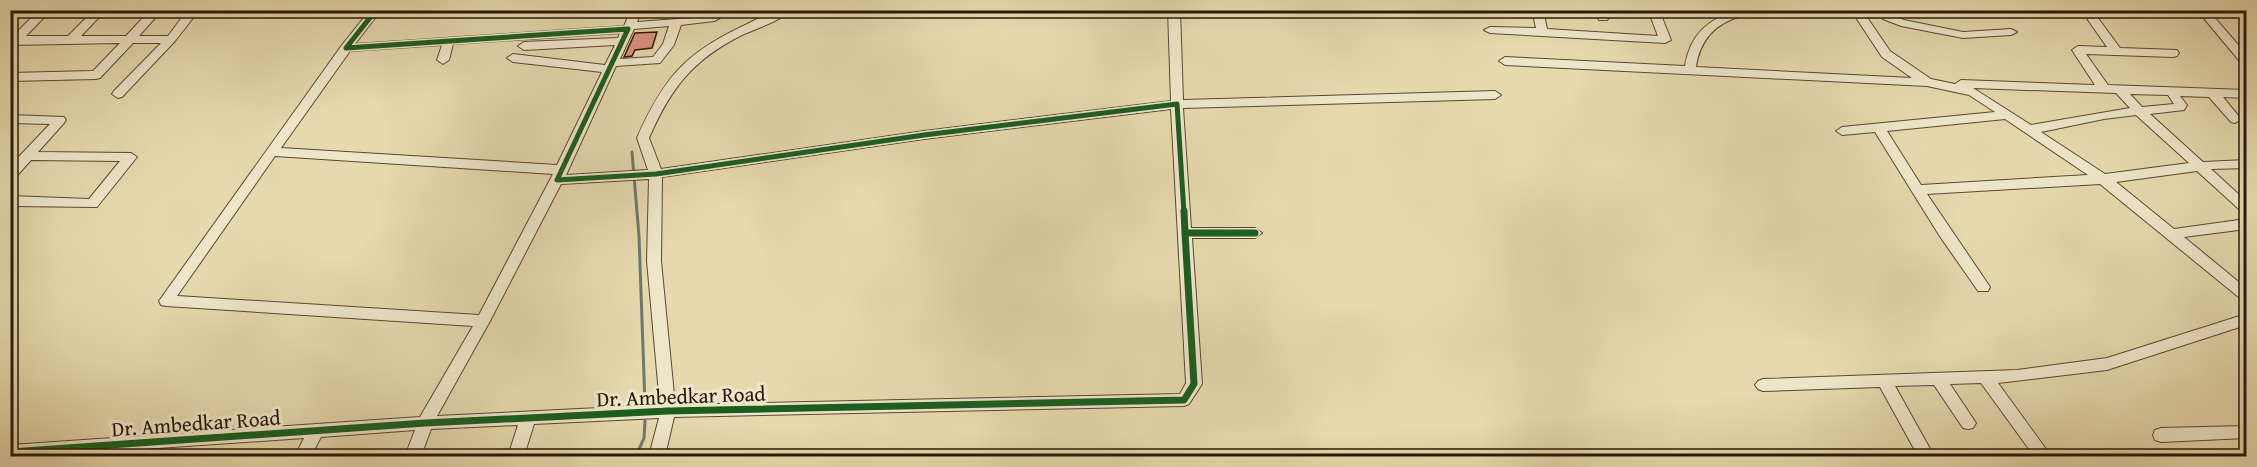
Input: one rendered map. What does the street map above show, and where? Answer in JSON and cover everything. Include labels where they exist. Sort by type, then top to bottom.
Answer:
[{"type":"main road","points":[[2241,10],[2247,12]]},
{"type":"street","points":[[13,43],[46,10]]},
{"type":"street","points":[[72,39],[101,10]]},
{"type":"street","points":[[10,77],[96,75],[157,10]]},
{"type":"street","points":[[376,10],[346,48],[166,301],[483,321]]},
{"type":"street","points":[[413,456],[425,423],[483,321],[559,175],[636,10]]},
{"type":"street","points":[[657,456],[668,411],[654,261],[657,174],[643,138],[657,106],[679,74],[703,52],[786,10]]},
{"type":"street","points":[[1173,10],[1185,233],[1255,233]]},
{"type":"street","points":[[1537,10],[1542,32]]},
{"type":"street","points":[[1490,30],[1665,40],[1653,10]]},
{"type":"street","points":[[1690,71],[1698,40],[1707,27],[1726,16],[1760,10]]},
{"type":"street","points":[[1856,10],[1886,54],[1929,82],[1973,92],[2102,179],[2247,296]]},
{"type":"street","points":[[1884,10],[1887,17],[1901,23],[1964,35],[2011,32]]},
{"type":"street","points":[[2086,10],[2116,51]]},
{"type":"street","points":[[2202,10],[2247,61]]},
{"type":"street","points":[[118,94],[171,39],[187,18]]},
{"type":"street","points":[[524,46],[714,18]]},
{"type":"street","points":[[513,58],[611,66],[656,60],[668,45],[676,22]]},
{"type":"street","points":[[346,48],[449,40],[474,43],[627,32]]},
{"type":"street","points":[[13,43],[72,39],[171,39]]},
{"type":"street","points":[[442,60],[449,40]]},
{"type":"street","points":[[2104,89],[2078,50],[2173,53]]},
{"type":"street","points":[[1505,61],[1929,82],[2247,94]]},
{"type":"street","points":[[2119,89],[2139,111],[2247,208]]},
{"type":"street","points":[[2029,130],[2104,115],[2180,107],[2181,105],[2171,91]]},
{"type":"street","points":[[2213,93],[2235,119]]},
{"type":"street","points":[[272,152],[559,175],[636,175],[657,174],[924,135],[1177,104],[1496,95]]},
{"type":"street","points":[[1842,131],[2007,115]]},
{"type":"street","points":[[10,118],[60,120],[10,175]]},
{"type":"street","points":[[1878,127],[1920,190],[1944,232],[1983,287]]},
{"type":"street","points":[[10,201],[92,204],[131,157],[28,156]]},
{"type":"street","points":[[1920,190],[2102,179],[2199,166],[2247,164]]},
{"type":"street","points":[[2172,234],[2247,224]]},
{"type":"street","name":"Dr. Ambedkar Road","points":[[10,452],[130,450],[316,431],[425,423],[668,411],[1184,400],[1194,384],[1185,233]]},
{"type":"street","points":[[1763,385],[2018,376],[2107,364],[2247,320]]},
{"type":"street","points":[[1985,377],[2043,456]]},
{"type":"street","points":[[1938,379],[1968,423]]},
{"type":"street","points":[[1884,381],[1926,456]]},
{"type":"street","points":[[516,456],[528,419]]},
{"type":"street","points":[[303,456],[316,431]]},
{"type":"street","points":[[2161,435],[2247,432]]},
{"type":"building","points":[[657,32],[652,48],[635,50],[632,56],[624,57],[635,33]]},
{"type":"waterway","points":[[632,152],[639,236],[645,405]]},
{"type":"waterway","points":[[636,456],[644,438],[645,421]]},
{"type":"cycle path","points":[[376,10],[346,48],[628,29],[557,180],[656,174],[924,135],[1177,104],[1185,233],[1255,233]]},
{"type":"cycle path","points":[[10,452],[425,423],[668,411],[1184,400],[1194,384],[1185,233]]}]
